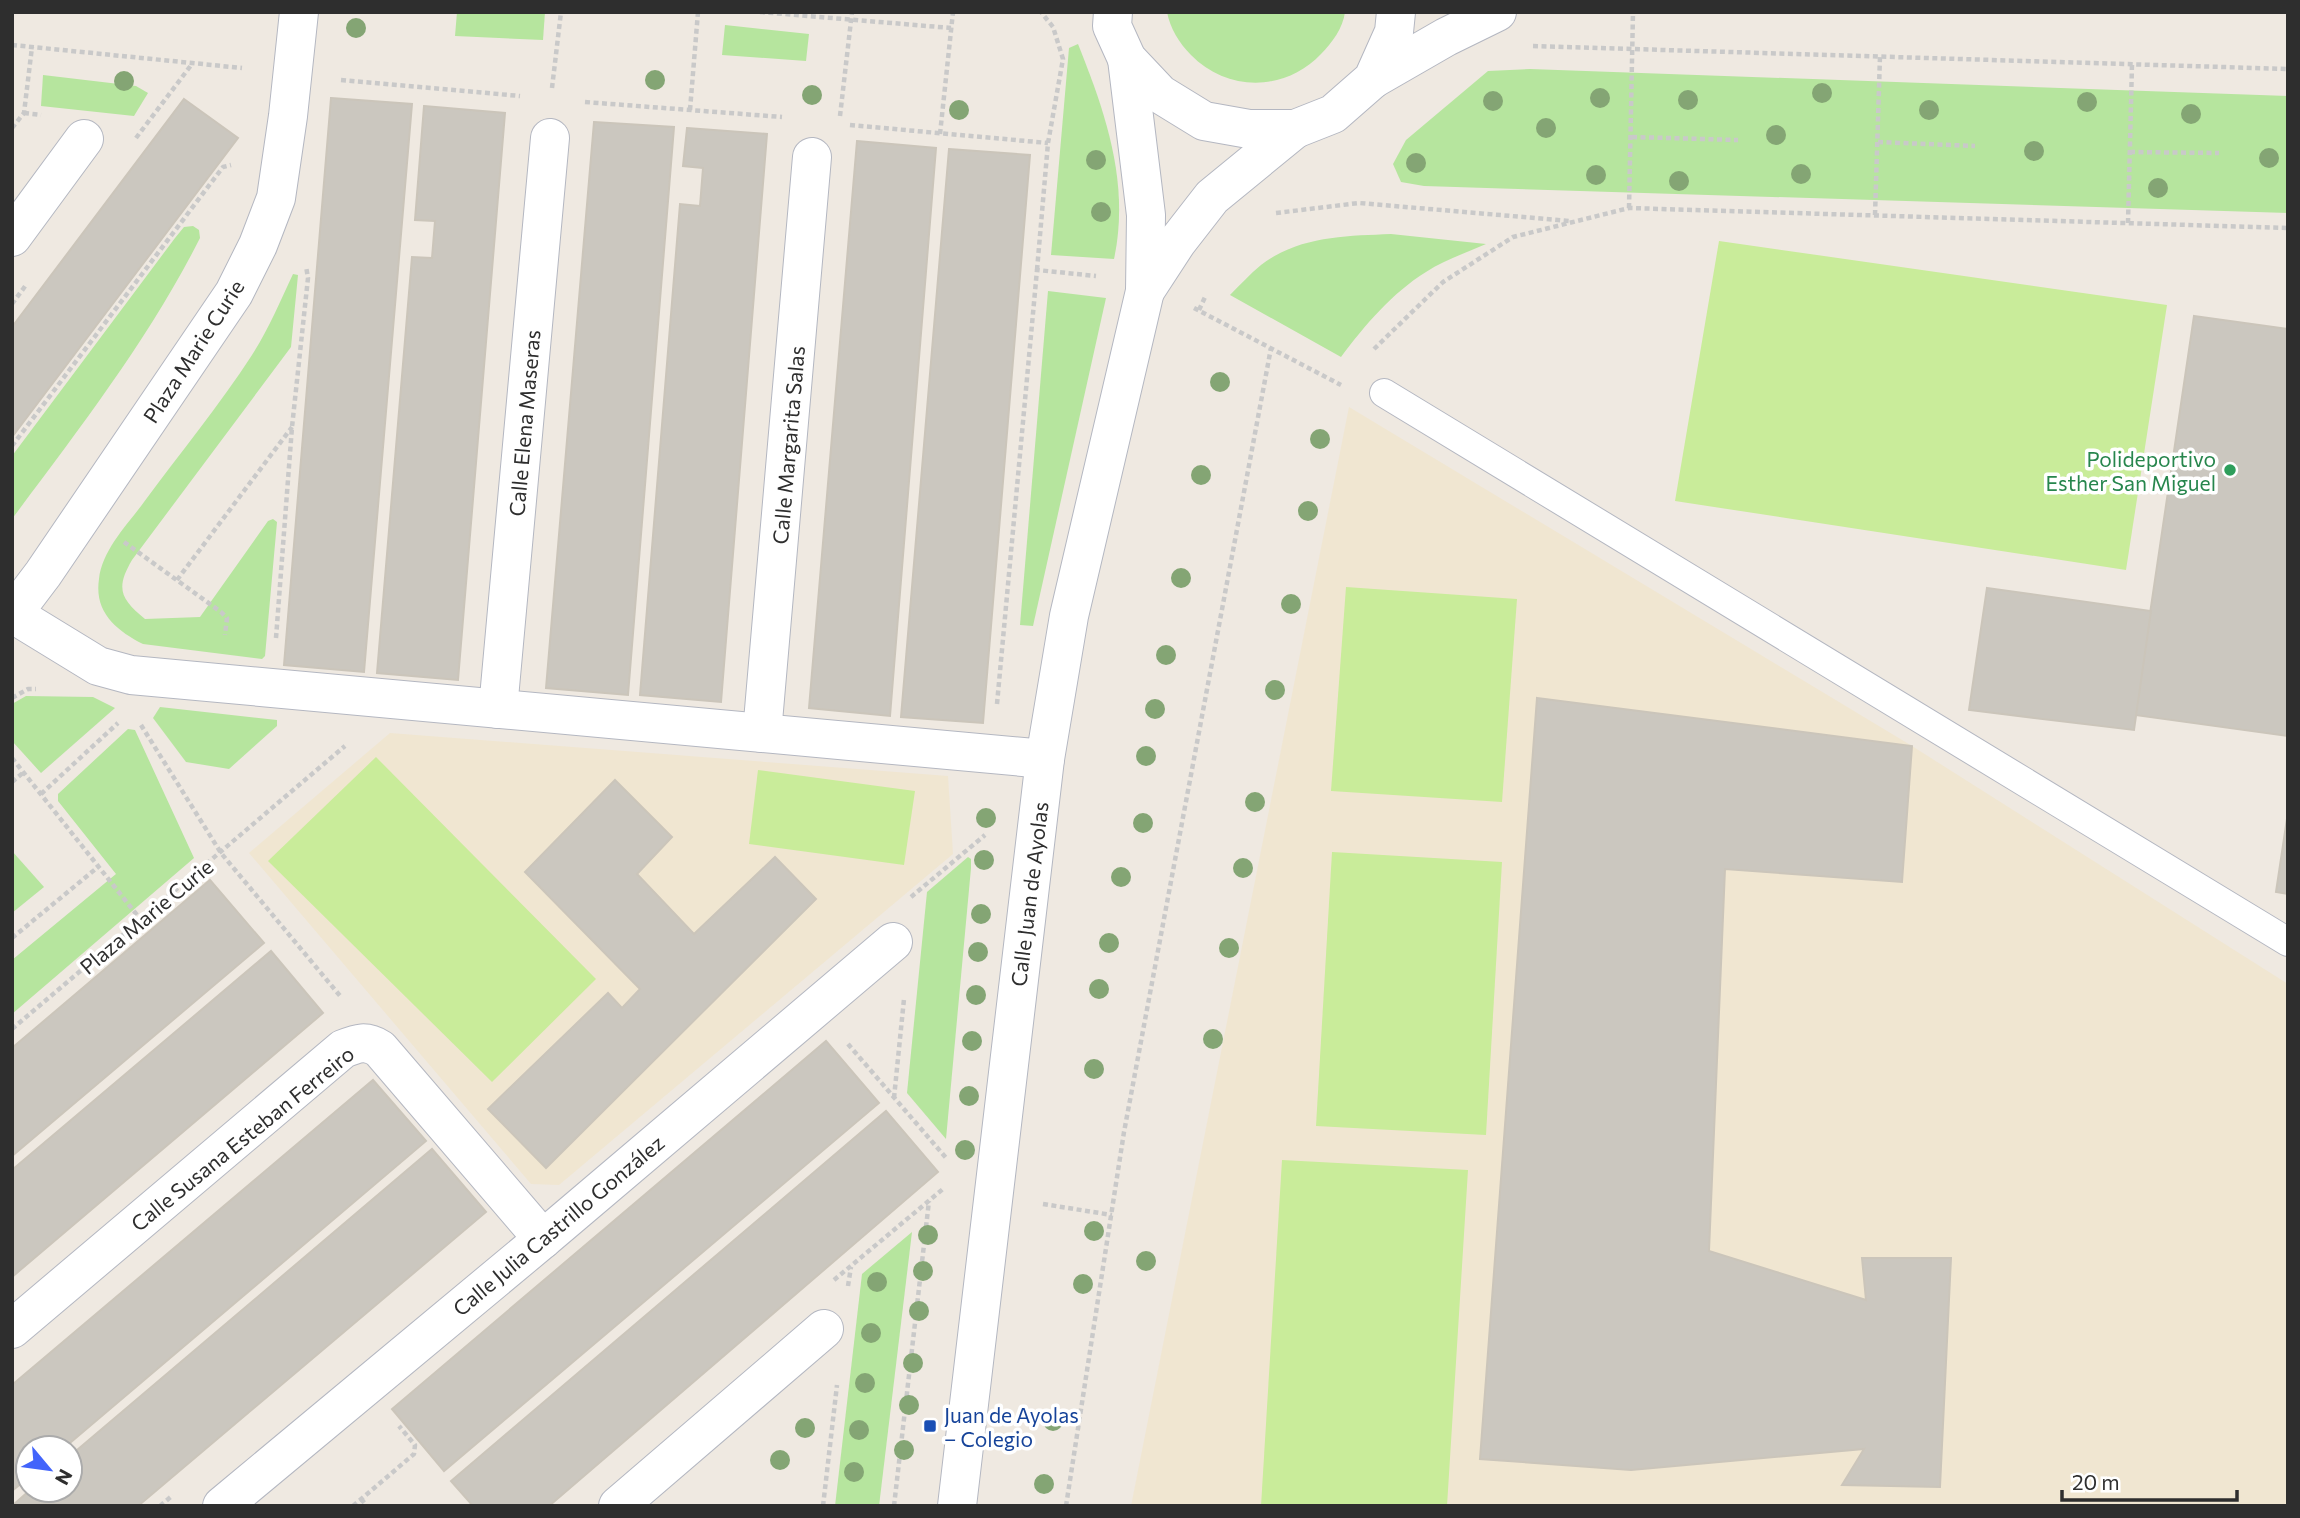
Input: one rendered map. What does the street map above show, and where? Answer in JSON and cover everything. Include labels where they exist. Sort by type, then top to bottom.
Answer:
[{"type":"street","name":"Plaza Marie Curie","points":[[13,614],[234,293],[258,245],[276,198],[299,12]]},
{"type":"street","points":[[1373,79],[1394,32],[1396,12]]},
{"type":"street","points":[[1113,27],[1160,94],[1204,121],[1249,129],[1294,129],[1333,114],[1373,79],[1446,37],[1497,12]]},
{"type":"street","name":"Calle Juan de Ayolas","points":[[957,1506],[1045,759],[1069,617],[1145,291],[1146,215],[1113,27]]},
{"type":"street","name":"Calle Juan de Ayolas","points":[[1145,291],[1177,242],[1212,197],[1294,129]]},
{"type":"street","name":"Calle Elena Maseras","points":[[498,709],[550,138]]},
{"type":"street","points":[[12,237],[84,139]]},
{"type":"street","name":"Calle Margarita Salas","points":[[762,733],[812,157]]},
{"type":"street","points":[[13,614],[98,666],[131,675],[1045,759]]},
{"type":"street","name":"Calle Julia Castrillo González","points":[[222,1506],[543,1239],[893,942]]},
{"type":"street","name":"Calle Susana Esteban Ferreiro","points":[[12,1328],[344,1049],[358,1043],[369,1042],[380,1049],[543,1239]]},
{"type":"street","points":[[618,1506],[824,1329]]},
{"type":"lane","points":[[1384,393],[2288,942]]},
{"type":"path","points":[[551,99],[561,12]]},
{"type":"path","points":[[690,110],[698,12]]},
{"type":"path","points":[[760,12],[951,28]]},
{"type":"path","points":[[852,12],[839,124],[1048,143]]},
{"type":"path","points":[[940,134],[953,12]]},
{"type":"path","points":[[1037,270],[1048,143],[1063,59],[1053,27],[1041,12]]},
{"type":"path","points":[[1629,208],[1633,12]]},
{"type":"path","points":[[12,45],[327,75],[347,82],[527,97]]},
{"type":"path","points":[[1525,45],[2288,69]]},
{"type":"path","points":[[12,128],[24,113],[32,47]]},
{"type":"path","points":[[1875,215],[1880,56]]},
{"type":"path","points":[[2128,223],[2132,64]]},
{"type":"path","points":[[576,101],[790,118]]},
{"type":"path","points":[[1632,137],[1738,140]]},
{"type":"path","points":[[1878,142],[1975,146]]},
{"type":"path","points":[[2130,152],[2219,153]]},
{"type":"path","points":[[12,446],[223,167],[242,163]]},
{"type":"path","points":[[1267,219],[1286,203]]},
{"type":"path","points":[[1276,213],[1359,204],[1574,221]]},
{"type":"path","points":[[1368,356],[1382,339],[1443,282],[1513,237],[1629,208],[2288,228]]},
{"type":"path","points":[[276,640],[292,427],[308,278],[304,254]]},
{"type":"path","points":[[1210,289],[1199,310],[1344,386]]},
{"type":"path","points":[[1066,1506],[1124,1132],[1271,348]]},
{"type":"path","points":[[177,580],[292,427]]},
{"type":"path","points":[[123,541],[227,618],[225,637]]},
{"type":"path","points":[[41,794],[121,719]]},
{"type":"path","points":[[138,721],[221,852],[346,1003]]},
{"type":"path","name":"Plaza Marie Curie","points":[[13,1028],[354,738]]},
{"type":"path","points":[[12,758],[141,920]]},
{"type":"path","points":[[12,782],[24,772]]},
{"type":"path","points":[[12,938],[98,866]]},
{"type":"path","points":[[894,1506],[929,1200]]},
{"type":"path","points":[[361,1499],[367,1506]]},
{"type":"shaded area","points":[[1349,407],[1912,746],[2288,984],[2288,1506],[1131,1506]]},
{"type":"shaded area","points":[[390,733],[948,776],[953,854],[559,1185],[531,1184],[249,853]]},
{"type":"green space","points":[[457,12],[545,12],[543,40],[455,36]]},
{"type":"green space","points":[[1167,12],[1345,12],[1333,40],[1307,66],[1274,81],[1256,83],[1221,76],[1205,67],[1179,40]]},
{"type":"green space","points":[[725,25],[809,34],[806,61],[722,55]]},
{"type":"green space","points":[[1078,44],[1106,123],[1117,176],[1119,204],[1114,259],[1051,255],[1069,48]]},
{"type":"green space","points":[[1530,69],[2288,96],[2288,213],[1424,186],[1401,182],[1393,164],[1406,140],[1488,71]]},
{"type":"green space","points":[[43,75],[136,86],[148,93],[134,116],[41,106]]},
{"type":"green space","points":[[193,226],[199,230],[200,238],[159,312],[112,383],[12,519],[12,456],[175,238],[184,227]]},
{"type":"green space","points":[[1391,234],[1486,244],[1440,264],[1414,280],[1380,310],[1341,357],[1230,295],[1261,265],[1291,248],[1323,239]]},
{"type":"green space","points":[[1719,241],[2167,305],[2126,570],[1675,501]]},
{"type":"green space","points":[[293,274],[298,275],[291,347],[132,560],[122,586],[130,605],[145,619],[200,617],[268,521],[273,519],[277,522],[265,656],[262,659],[143,644],[124,633],[109,619],[100,601],[99,579],[105,558],[252,355]]},
{"type":"green space","points":[[1048,291],[1106,298],[1033,626],[1020,625]]},
{"type":"green space","points":[[1346,587],[1517,599],[1502,802],[1331,791]]},
{"type":"green space","points":[[26,696],[93,697],[115,708],[41,773],[12,741],[12,704]]},
{"type":"green space","points":[[160,707],[277,720],[277,726],[229,769],[186,762],[153,718]]},
{"type":"green space","points":[[128,729],[135,730],[194,858],[12,1014],[12,960],[116,874],[58,801],[58,794]]},
{"type":"green space","points":[[376,757],[596,979],[492,1082],[268,861]]},
{"type":"green space","points":[[758,770],[915,791],[904,865],[749,844]]},
{"type":"green space","points":[[12,851],[44,887],[12,913]]},
{"type":"green space","points":[[1332,852],[1502,862],[1486,1135],[1316,1126]]},
{"type":"green space","points":[[968,857],[971,859],[971,868],[946,1139],[907,1093],[927,892]]},
{"type":"green space","points":[[1282,1160],[1468,1170],[1447,1506],[1261,1506]]},
{"type":"green space","points":[[912,1232],[879,1506],[835,1506],[862,1274]]},
{"type":"building","points":[[331,98],[412,104],[364,672],[284,665]]},
{"type":"building","points":[[184,99],[238,138],[12,437],[12,327]]},
{"type":"building","points":[[424,106],[505,113],[458,680],[377,673],[412,257],[432,258],[435,221],[415,220]]},
{"type":"building","points":[[594,122],[674,127],[628,695],[546,688]]},
{"type":"building","points":[[687,128],[767,134],[721,702],[640,695],[680,204],[700,206],[703,168],[683,166]]},
{"type":"building","points":[[857,141],[936,148],[890,716],[809,708]]},
{"type":"building","points":[[949,149],[1030,155],[983,723],[901,717]]},
{"type":"building","name":"Polideportivo Esther San Miguel","points":[[2194,316],[2288,329],[2288,736],[2135,715]]},
{"type":"building","points":[[1987,588],[2151,611],[2134,730],[1969,710]]},
{"type":"building","points":[[1537,698],[1912,746],[1902,882],[1725,869],[1709,1251],[1866,1300],[1862,1258],[1951,1258],[1940,1487],[1842,1485],[1864,1449],[1631,1470],[1480,1459]]},
{"type":"building","points":[[615,780],[672,837],[637,874],[694,934],[775,857],[816,899],[546,1168],[488,1109],[608,993],[622,1008],[640,989],[525,872]]},
{"type":"building","points":[[2288,812],[2288,894],[2276,892]]},
{"type":"building","points":[[210,880],[264,943],[12,1156],[12,1048]]},
{"type":"building","points":[[271,951],[323,1013],[12,1277],[12,1170]]},
{"type":"building","points":[[826,1041],[879,1103],[444,1471],[392,1409]]},
{"type":"building","points":[[373,1080],[426,1141],[81,1434],[14,1434],[12,1491],[12,1385]]},
{"type":"building","points":[[886,1111],[938,1172],[549,1506],[473,1506],[451,1481]]},
{"type":"building","points":[[432,1149],[486,1212],[138,1506],[12,1506],[84,1504],[84,1444]]},
{"type":"place","name":"Polideportivo Esther San Miguel","points":[[2230,470]]},
{"type":"place","name":"Juan de Ayolas – Colegio","points":[[930,1426]]}]
